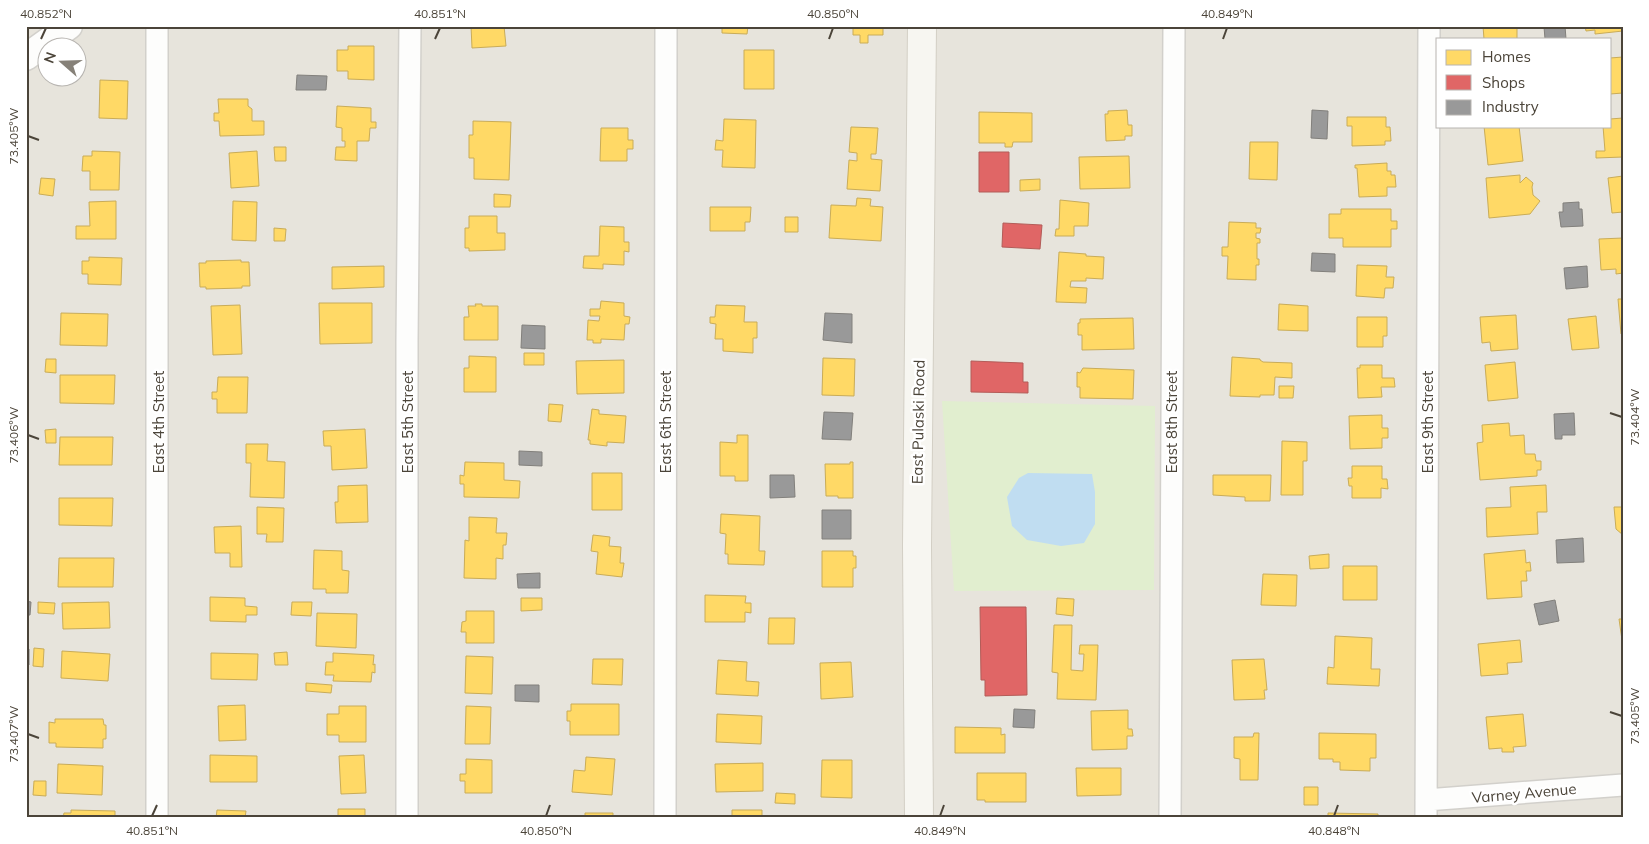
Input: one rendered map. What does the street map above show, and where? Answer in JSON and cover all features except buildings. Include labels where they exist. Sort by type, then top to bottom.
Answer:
[{"type":"main road","name":"East Pulaski Road","points":[[919,818],[917,536],[922,26]]},
{"type":"street","points":[[26,56],[69,26]]},
{"type":"street","name":"East 4th Street","points":[[157,26],[157,818]]},
{"type":"street","name":"East 5th Street","points":[[407,818],[407,332],[410,26]]},
{"type":"street","name":"East 6th Street","points":[[665,818],[666,26]]},
{"type":"street","name":"East 8th Street","points":[[1170,818],[1174,26]]},
{"type":"street","name":"East 9th Street","points":[[1426,809],[1429,26]]},
{"type":"street","name":"Varney Avenue","points":[[1426,809],[1623,785]]},
{"type":"shaded area","points":[[26,26],[1623,26],[1623,818],[26,818]]},
{"type":"green space","points":[[942,401],[1155,406],[1154,590],[954,591]]},
{"type":"water","points":[[1028,473],[1092,474],[1095,492],[1095,524],[1084,543],[1061,546],[1027,540],[1012,526],[1007,497],[1019,478]]}]
